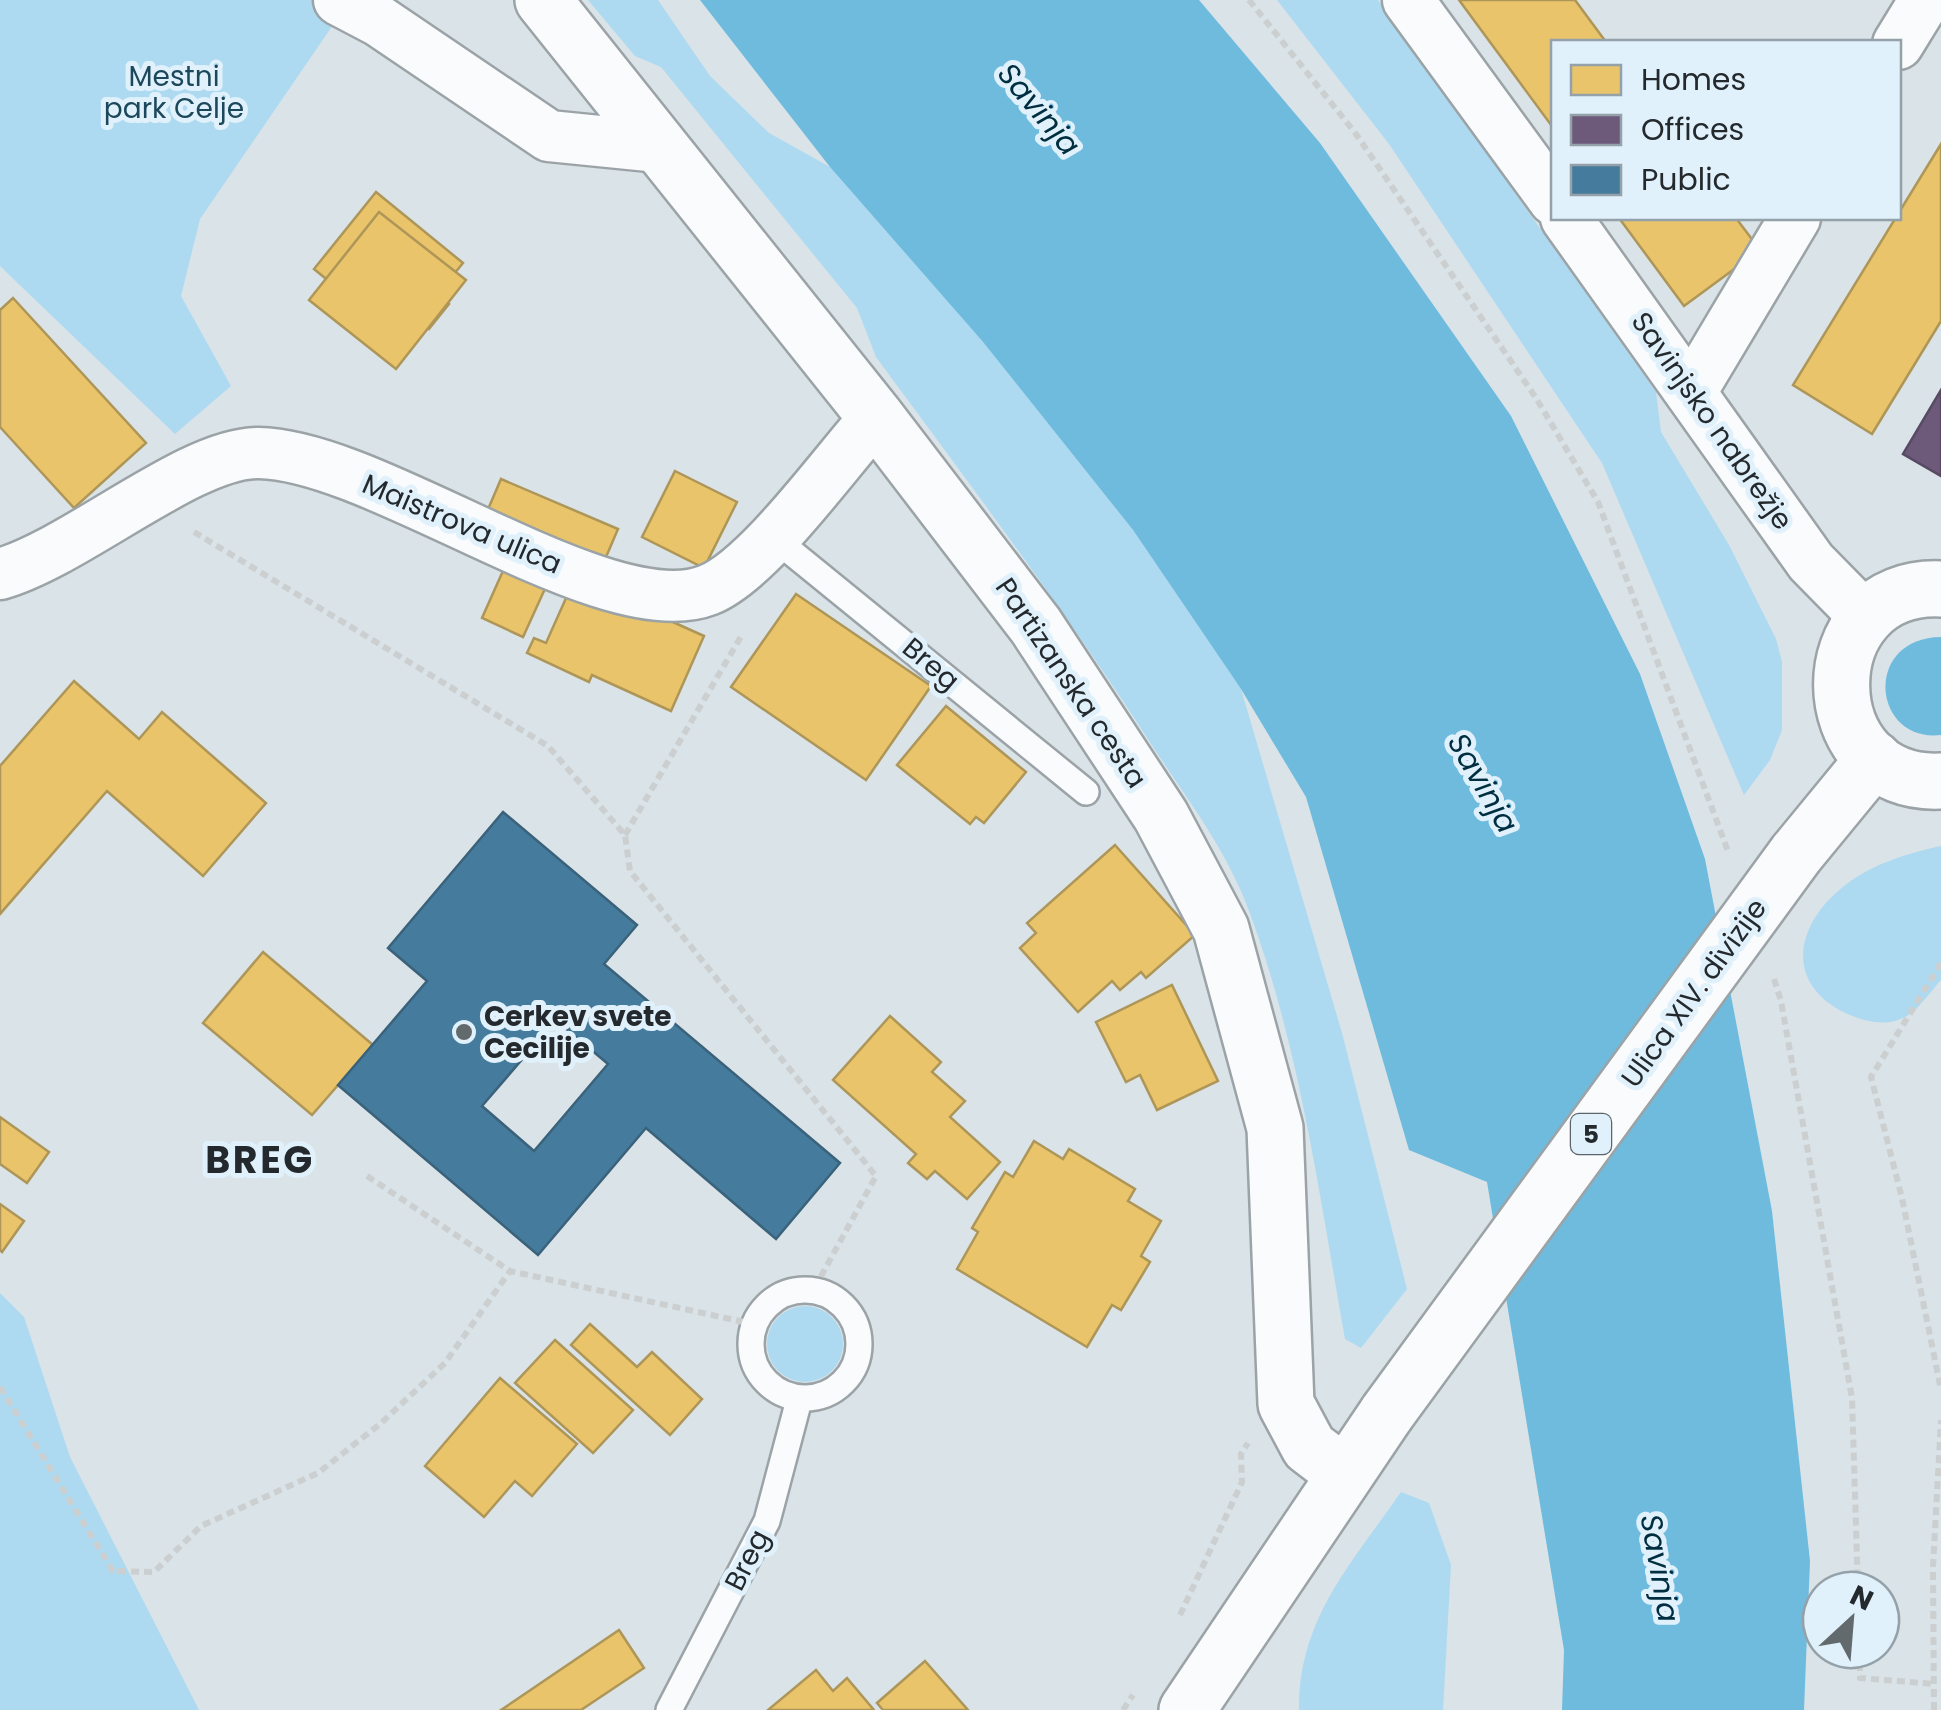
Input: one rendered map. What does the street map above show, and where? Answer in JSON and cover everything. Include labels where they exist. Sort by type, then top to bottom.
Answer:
[{"type":"street","points":[[338,0],[379,21],[549,136],[659,147]]},
{"type":"street","name":"Partizanska cesta","points":[[543,0],[876,417],[1036,626],[1161,816],[1220,929],[1274,1128],[1286,1404],[1294,1426],[1309,1447],[1343,1473]]},
{"type":"street","points":[[1408,0],[1551,196]]},
{"type":"street","points":[[1900,40],[1925,0]]},
{"type":"street","name":"Savinjsko nabrežje","points":[[1567,220],[1811,562],[1866,618]]},
{"type":"street","points":[[1691,392],[1794,220]]},
{"type":"street","name":"Maistrova ulica","points":[[0,574],[90,534],[207,464],[258,453],[315,465],[554,564],[663,599],[710,590],[774,538],[876,417]]},
{"type":"street","points":[[1941,590],[1910,592],[1886,602],[1866,618],[1848,644],[1839,674],[1841,706],[1853,735],[1874,759],[1899,774],[1941,781]]},
{"type":"street","name":"Ulica XIV. divizije","points":[[1343,1473],[1796,854],[1874,759]]},
{"type":"street","name":"5","points":[[1163,1697],[1343,1473]]},
{"type":"lane","name":"Breg","points":[[774,538],[1086,792]]},
{"type":"lane","points":[[814,1290],[844,1305],[858,1330],[859,1356],[845,1384],[822,1397],[800,1400],[765,1383],[750,1355],[753,1324],[762,1308],[788,1292],[814,1290]]},
{"type":"lane","name":"Breg","points":[[669,1710],[768,1521],[800,1400]]},
{"type":"path","points":[[1249,0],[1356,134],[1536,398],[1598,502],[1731,860]]},
{"type":"path","points":[[184,526],[548,746],[625,835],[630,871],[876,1176],[814,1290]]},
{"type":"path","points":[[625,835],[750,622]]},
{"type":"path","points":[[1941,963],[1871,1077],[1902,1198],[1941,1390]]},
{"type":"path","points":[[1769,966],[1782,1000],[1852,1398],[1857,1570]]},
{"type":"path","points":[[367,1176],[510,1271],[753,1324]]},
{"type":"path","points":[[0,1386],[114,1571],[154,1572],[201,1526],[318,1473],[380,1424],[445,1363],[510,1271]]},
{"type":"path","points":[[1174,1628],[1242,1482],[1241,1454],[1285,1384]]},
{"type":"path","points":[[1934,1710],[1933,1566],[1941,1420]]},
{"type":"path","points":[[1860,1670],[1860,1678],[1935,1684]]},
{"type":"path","points":[[1122,1710],[1163,1697]]},
{"type":"green space","name":"Mestni park Celje","points":[[0,0],[350,0],[200,219],[181,296],[231,386],[175,434],[0,266]]},
{"type":"green space","points":[[588,0],[658,0],[710,76],[769,133],[830,167],[983,342],[1133,530],[1241,689],[1342,1033],[1407,1289],[1361,1348],[1345,1339],[1306,1118],[1280,1009],[1246,903],[1216,842],[1053,599],[876,357],[857,308],[661,67],[635,56]]},
{"type":"green space","points":[[1277,0],[1378,0],[1656,392],[1661,432],[1729,545],[1776,639],[1782,662],[1782,730],[1770,760],[1744,795],[1602,463],[1389,144]]},
{"type":"green space","points":[[1941,846],[1941,980],[1913,1011],[1890,1022],[1863,1020],[1828,1002],[1813,987],[1805,970],[1803,952],[1816,916],[1848,883],[1869,870]]},
{"type":"green space","points":[[0,1293],[24,1317],[70,1457],[199,1710],[0,1710]]},
{"type":"green space","points":[[805,1306],[832,1317],[843,1344],[832,1371],[805,1382],[778,1371],[767,1344],[778,1317]]},
{"type":"green space","points":[[1401,1492],[1429,1503],[1451,1565],[1443,1710],[1299,1710],[1301,1677],[1318,1620],[1347,1568]]},
{"type":"water","name":"Savinja","points":[[700,0],[1199,0],[1320,143],[1511,416],[1640,674],[1705,859],[1772,1211],[1810,1561],[1810,1570],[1801,1570],[1804,1710],[1562,1710],[1564,1650],[1487,1182],[1409,1150],[1306,797],[1241,689],[1133,530],[983,342],[830,167]]},
{"type":"water","points":[[1941,637],[1941,735],[1918,733],[1901,723],[1890,708],[1885,689],[1888,671],[1898,654],[1915,642]]},
{"type":"building: Homes","points":[[1459,0],[1575,0],[1605,40],[1551,40],[1551,125]]},
{"type":"building: Homes","points":[[1941,144],[1941,321],[1872,434],[1793,385],[1894,220],[1901,220],[1901,209]]},
{"type":"building: Homes","points":[[376,192],[463,263],[437,295],[449,304],[429,329],[418,319],[401,340],[378,321],[367,336],[324,301],[336,287],[314,269]]},
{"type":"building: Homes","points":[[379,212],[466,280],[396,369],[309,300]]},
{"type":"building: Homes","points":[[1620,220],[1738,220],[1760,250],[1684,306]]},
{"type":"building: Homes","points":[[13,298],[146,443],[74,508],[0,427],[0,310]]},
{"type":"building: Homes","points":[[675,471],[737,502],[704,568],[642,537]]},
{"type":"building: Homes","points":[[501,479],[618,529],[603,564],[486,514]]},
{"type":"building: Homes","points":[[507,562],[549,580],[523,637],[482,618]]},
{"type":"building: Homes","points":[[575,578],[704,636],[671,711],[592,675],[589,682],[527,653],[534,638],[546,643]]},
{"type":"building: Homes","points":[[796,594],[931,686],[866,780],[731,687]]},
{"type":"building: Homes","points":[[74,681],[139,739],[162,712],[266,803],[203,876],[107,791],[0,914],[0,766]]},
{"type":"building: Homes","points":[[946,706],[1026,772],[984,823],[976,817],[970,824],[897,765]]},
{"type":"building: Homes","points":[[1115,845],[1195,935],[1146,978],[1141,972],[1120,990],[1112,981],[1078,1012],[1020,948],[1036,933],[1027,923]]},
{"type":"building: Homes","points":[[263,952],[373,1045],[312,1115],[203,1023]]},
{"type":"building: Homes","points":[[1172,985],[1218,1081],[1157,1110],[1140,1075],[1126,1082],[1096,1022]]},
{"type":"building: Homes","points":[[890,1016],[941,1062],[932,1072],[965,1101],[950,1117],[1000,1162],[967,1199],[935,1171],[927,1179],[908,1163],[916,1154],[833,1080]]},
{"type":"building: Homes","points":[[0,1117],[49,1152],[27,1183],[0,1164]]},
{"type":"building: Homes","points":[[1034,1141],[1063,1159],[1069,1149],[1135,1189],[1128,1201],[1161,1221],[1141,1256],[1150,1262],[1121,1310],[1112,1305],[1087,1347],[957,1269],[978,1232],[972,1228],[1005,1172],[1013,1177]]},
{"type":"building: Homes","points":[[0,1204],[24,1221],[2,1252],[0,1250]]},
{"type":"building: Homes","points":[[590,1324],[637,1367],[652,1352],[702,1399],[670,1435],[571,1345]]},
{"type":"building: Homes","points":[[555,1340],[633,1410],[593,1453],[515,1383]]},
{"type":"building: Homes","points":[[500,1378],[577,1444],[532,1496],[515,1481],[484,1517],[425,1466]]},
{"type":"building: Homes","points":[[619,1630],[644,1668],[581,1710],[501,1710]]},
{"type":"building: Homes","points":[[925,1661],[968,1710],[883,1710],[877,1703]]},
{"type":"building: Homes","points":[[816,1670],[833,1691],[847,1678],[874,1710],[768,1710]]},
{"type":"building: Offices","points":[[1941,390],[1941,476],[1903,454]]},
{"type":"building: Public","name":"Cerkev svete Cecilije","points":[[503,812],[637,925],[604,964],[840,1163],[776,1239],[646,1128],[538,1255],[338,1085],[427,981],[388,948]],"holes":[[[556,1020],[608,1064],[534,1151],[482,1106]]]},
{"type":"place","name":"Cerkev svete Cecilije","points":[[464,1032]]},
{"type":"district","name":"BREG","points":[[260,1159]]}]
